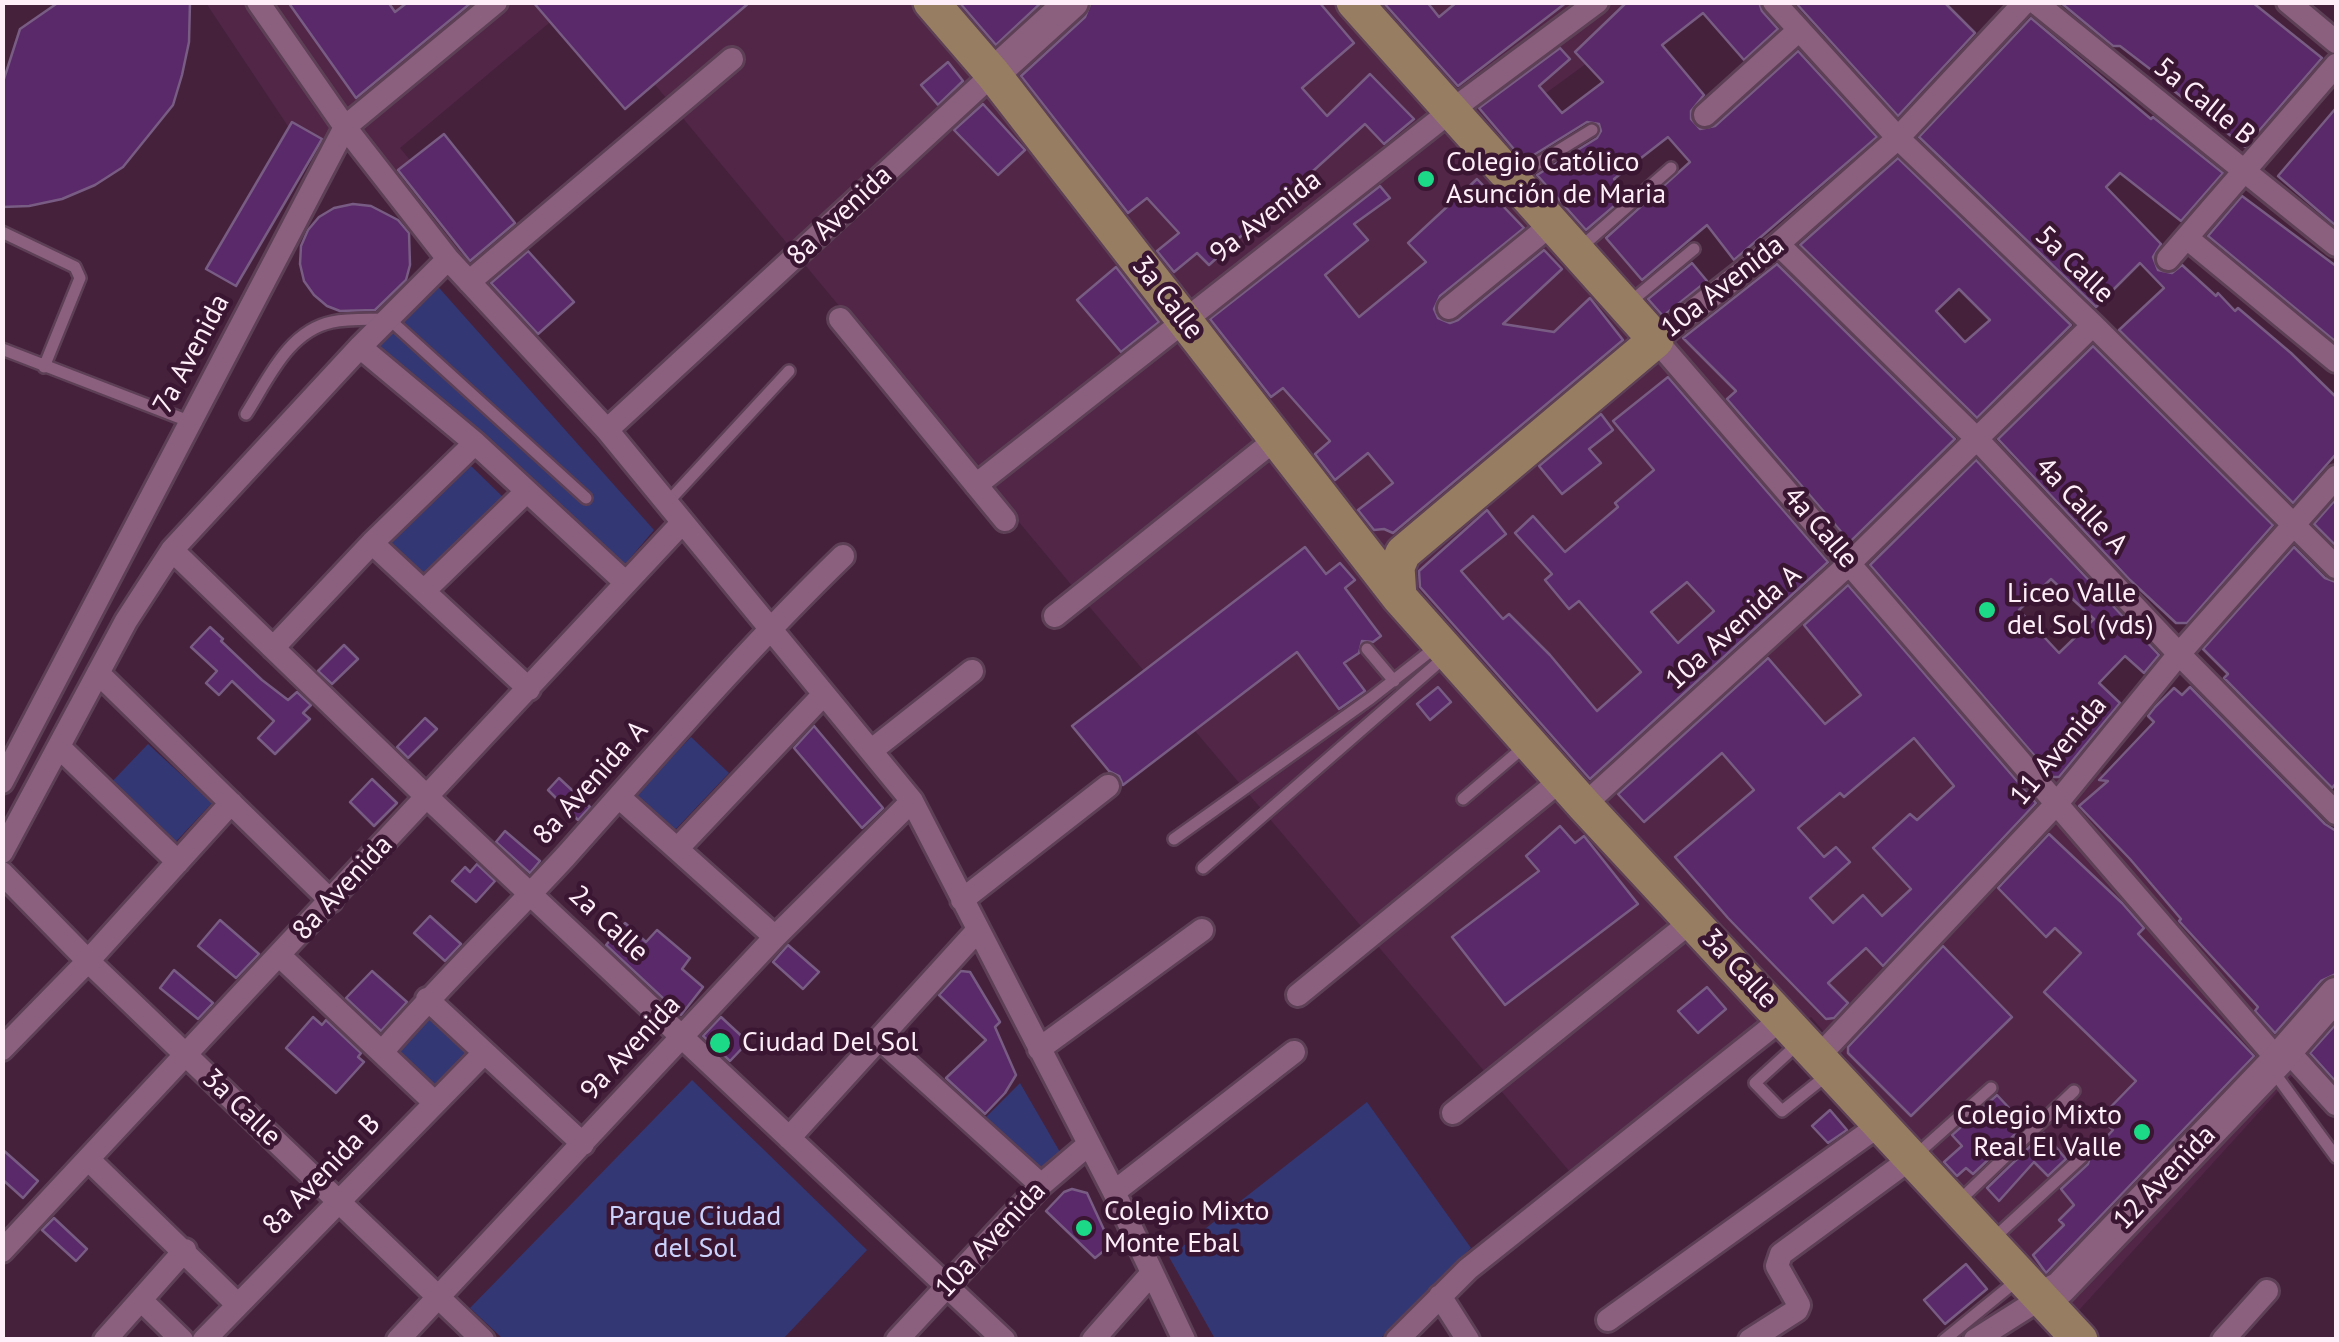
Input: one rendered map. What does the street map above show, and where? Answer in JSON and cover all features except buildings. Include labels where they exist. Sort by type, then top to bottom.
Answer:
[{"type":"main road","name":"3a Calle","points":[[931,2],[993,74],[1399,597],[1573,793],[2080,1340]]},
{"type":"main road","name":"8a Avenida","points":[[993,74],[1072,2]]},
{"type":"main road","name":"4a Calle","points":[[1354,2],[1656,340]]},
{"type":"main road","name":"10a Avenida","points":[[1403,552],[1656,340]]},
{"type":"main road","points":[[1360,548],[1376,555],[1403,552],[1397,567],[1399,597]]},
{"type":"main road","name":"12 Avenida","points":[[2033,1286],[2060,1288],[2336,994]]},
{"type":"street","points":[[258,2],[344,127],[448,259],[607,430],[912,801],[1114,1192],[1184,1340]]},
{"type":"street","name":"7a Avenida","points":[[2,782],[344,127],[496,2]]},
{"type":"street","name":"9a Avenida","points":[[976,485],[1452,110],[1598,2]]},
{"type":"street","name":"5a Calle","points":[[1774,2],[1898,138],[2336,567]]},
{"type":"street","name":"10a Avenida","points":[[1656,340],[1778,244],[1898,138],[2025,2]]},
{"type":"street","name":"5a Calle B","points":[[2035,2],[2336,245]]},
{"type":"street","points":[[2288,2],[2336,42]]},
{"type":"street","points":[[1706,115],[1799,30]]},
{"type":"street","points":[[469,282],[732,59]]},
{"type":"street","points":[[2168,258],[2336,64]]},
{"type":"street","name":"8a Avenida","points":[[607,430],[993,74]]},
{"type":"street","points":[[1449,308],[1552,223]]},
{"type":"street","points":[[2187,238],[2336,361]]},
{"type":"street","name":"4a Calle A","points":[[1778,244],[1975,437],[2179,654],[2336,813]]},
{"type":"street","points":[[2,852],[126,621],[172,550],[360,347],[448,259]]},
{"type":"street","points":[[840,319],[1005,520]]},
{"type":"street","name":"10a Avenida A","points":[[1298,995],[1573,793],[1850,563],[2093,325]]},
{"type":"street","name":"4a Calle","points":[[1656,340],[2278,1059],[2336,1104]]},
{"type":"street","points":[[360,347],[475,443],[626,583]]},
{"type":"street","points":[[1055,616],[1276,439]]},
{"type":"street","points":[[272,648],[475,443]]},
{"type":"street","name":"11 Avenida","points":[[1397,1340],[1440,1296],[1521,1225],[1810,1046],[2058,802],[2179,654],[2336,477]]},
{"type":"street","points":[[424,591],[526,492]]},
{"type":"street","name":"8a Avenida","points":[[2,1251],[682,524]]},
{"type":"street","points":[[372,543],[528,690]]},
{"type":"street","name":"2a Calle","points":[[172,550],[427,797],[1004,1340]]},
{"type":"street","name":"8a Avenida A","points":[[383,1050],[427,999],[532,893],[770,627],[843,556]]},
{"type":"street","points":[[872,750],[972,671]]},
{"type":"street","points":[[98,673],[331,901]]},
{"type":"street","points":[[678,848],[824,694]]},
{"type":"street","points":[[60,748],[178,862]]},
{"type":"street","points":[[962,900],[1108,786]]},
{"type":"street","points":[[619,796],[774,937]]},
{"type":"street","name":"9a Avenida","points":[[398,1340],[774,937],[912,801]]},
{"type":"street","points":[[2,1048],[88,961],[231,803]]},
{"type":"street","name":"3a Calle","points":[[2,873],[88,961],[483,1340]]},
{"type":"street","points":[[1452,1114],[1693,920]]},
{"type":"street","points":[[1040,1048],[1202,930]]},
{"type":"street","points":[[789,1138],[977,931]]},
{"type":"street","points":[[280,956],[434,1102]]},
{"type":"street","points":[[427,999],[582,1144]]},
{"type":"street","points":[[880,1040],[1041,1185]]},
{"type":"street","points":[[1114,1192],[1294,1052]]},
{"type":"street","name":"8a Avenida B","points":[[204,1340],[484,1054]]},
{"type":"street","points":[[1608,1320],[1882,1123]]},
{"type":"street","name":"10a Avenida","points":[[898,1340],[1041,1185],[1088,1144]]},
{"type":"street","points":[[1750,1340],[1799,1305],[1777,1266],[1781,1254],[1913,1157]]},
{"type":"street","points":[[88,1159],[238,1305]]},
{"type":"street","points":[[105,1340],[185,1250]]},
{"type":"street","points":[[1093,1340],[1152,1274]]},
{"type":"street","name":"12 Avenida","points":[[1975,1340],[2033,1286]]},
{"type":"street","points":[[2223,1340],[2267,1291]]},
{"type":"street","points":[[1440,1296],[1468,1340]]},
{"type":"street","points":[[141,1300],[182,1340]]},
{"type":"lane","points":[[1514,179],[1592,130]]},
{"type":"lane","points":[[1577,250],[1671,168]]},
{"type":"lane","points":[[2,232],[76,267],[80,278],[44,367]]},
{"type":"lane","points":[[1625,306],[1694,249]]},
{"type":"lane","points":[[246,414],[288,348],[308,331],[333,322],[389,319],[586,498]]},
{"type":"lane","points":[[2,350],[190,422]]},
{"type":"lane","points":[[667,502],[789,371]]},
{"type":"lane","points":[[1174,839],[1444,648]]},
{"type":"lane","points":[[1203,868],[1444,648]]},
{"type":"lane","points":[[1367,649],[1394,682]]},
{"type":"lane","points":[[1463,799],[1528,743]]},
{"type":"lane","points":[[1810,1046],[1782,1111],[1755,1083],[1810,1046]]},
{"type":"lane","points":[[2278,1059],[2336,1157]]},
{"type":"lane","points":[[1913,1157],[1944,1134],[1991,1088]]},
{"type":"lane","points":[[1956,1204],[2074,1091]]},
{"type":"lane","points":[[1991,1241],[2082,1157]]},
{"type":"lane","points":[[1944,1340],[2033,1286]]},
{"type":"shaded area","points":[[206,3],[573,3],[400,148],[487,252],[460,278],[346,134],[323,179]]},
{"type":"shaded area","points":[[587,3],[1669,3],[1512,118],[2333,1031],[2071,1319],[1811,1017],[1581,1185],[1093,611]]},
{"type":"green space","points":[[433,281],[654,530],[616,575],[374,343]]},
{"type":"green space","points":[[468,463],[506,500],[428,579],[390,542]]},
{"type":"green space","points":[[691,737],[729,773],[674,831],[635,795]]},
{"type":"green space","points":[[148,744],[212,803],[169,849],[104,790]]},
{"type":"green space","points":[[423,1013],[467,1053],[425,1098],[381,1058]]},
{"type":"green space","name":"Parque Ciudad del Sol","points":[[692,1080],[867,1250],[783,1339],[503,1339],[470,1308]]},
{"type":"green space","points":[[1020,1083],[1064,1159],[1041,1181],[978,1125]]},
{"type":"green space","points":[[1367,1102],[1471,1248],[1380,1339],[1215,1339],[1169,1257]]},
{"type":"place","name":"Colegio Católico Asunción de Maria","points":[[1426,179]]},
{"type":"place","name":"Liceo Valle del Sol (vds)","points":[[1987,610]]},
{"type":"place","name":"Ciudad Del Sol","points":[[720,1043]]},
{"type":"place","name":"Colegio Mixto Real El Valle","points":[[2142,1132]]},
{"type":"place","name":"Colegio Mixto Monte Ebal","points":[[1084,1228]]}]
